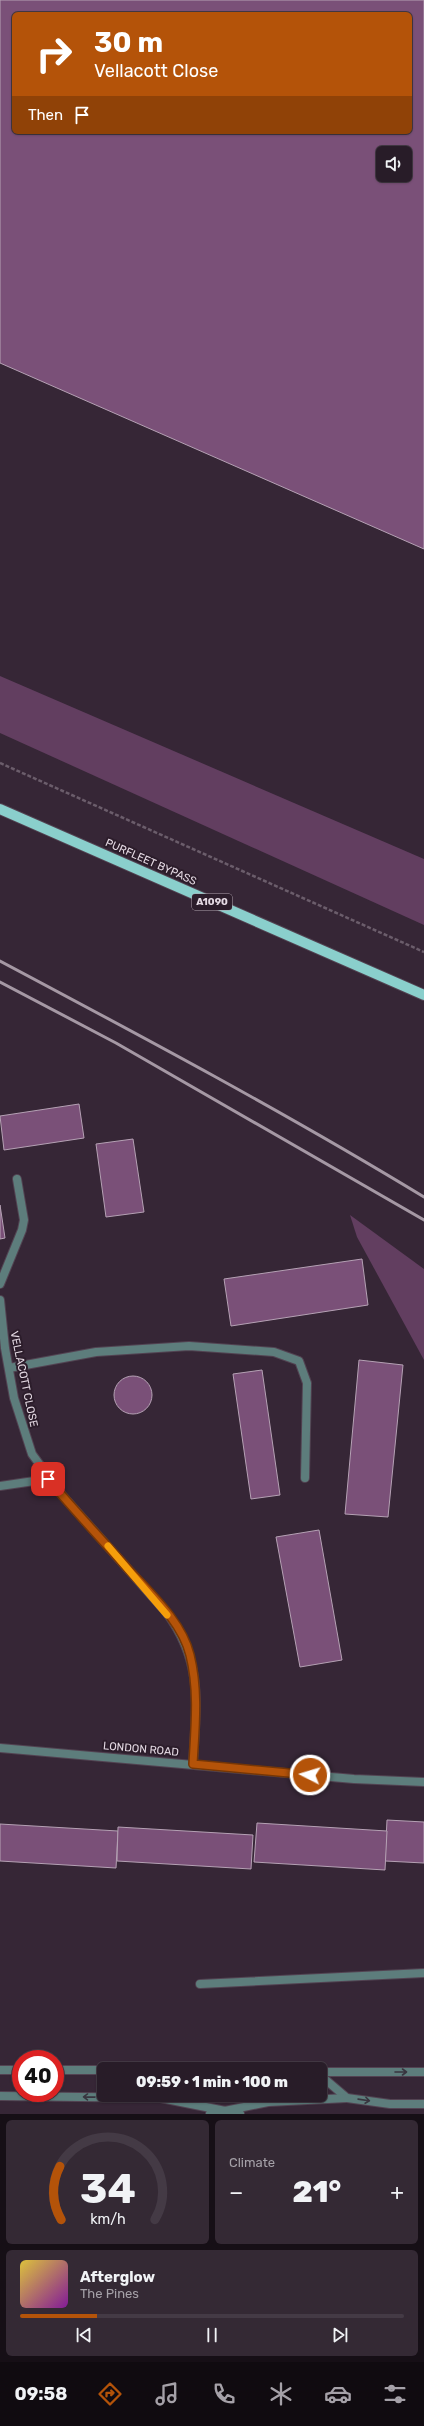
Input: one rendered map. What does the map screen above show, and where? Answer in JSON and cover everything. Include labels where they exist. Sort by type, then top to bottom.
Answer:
[{"type":"main road","name":"PURFLEET BYPASS","points":[[0,809],[424,995]]},
{"type":"street","points":[[0,1284],[19,1240],[24,1220],[17,1179]]},
{"type":"street","name":"VELLACOTT CLOSE","points":[[0,1300],[9,1368],[24,1436],[32,1454],[48,1479],[149,1592],[181,1632],[190,1654],[195,1677],[196,1698],[193,1764]]},
{"type":"street","points":[[9,1368],[96,1352],[189,1346],[274,1352],[299,1361],[307,1383],[305,1478]]},
{"type":"street","points":[[0,1486],[48,1479]]},
{"type":"street","name":"LONDON ROAD","points":[[0,1748],[354,1779],[424,1782]]},
{"type":"street","points":[[200,1984],[424,1973]]},
{"type":"street","points":[[0,2070],[12,2070]]},
{"type":"street","points":[[64,2070],[97,2070]]},
{"type":"street","points":[[327,2073],[424,2072]]},
{"type":"street","points":[[327,2079],[347,2098]]},
{"type":"street","points":[[0,2096],[161,2098],[240,2114]]},
{"type":"street","points":[[210,2114],[268,2102],[347,2098],[390,2104],[424,2104]]},
{"type":"path","points":[[0,763],[424,952]]},
{"type":"shaded area","points":[[0,676],[424,859],[424,925],[0,733]]},
{"type":"shaded area","points":[[350,1215],[424,1269],[424,1360],[357,1237]]},
{"type":"building","points":[[0,0],[424,0],[424,549],[0,363]]},
{"type":"building","points":[[79,1104],[84,1138],[4,1150],[0,1116]]},
{"type":"building","points":[[133,1139],[144,1212],[106,1217],[96,1144]]},
{"type":"building","points":[[0,1205],[5,1238],[0,1239]]},
{"type":"building","points":[[362,1259],[368,1305],[231,1326],[224,1279]]},
{"type":"building","points":[[359,1360],[403,1365],[388,1517],[345,1514]]},
{"type":"building","points":[[262,1370],[280,1495],[251,1499],[233,1374]]},
{"type":"building","points":[[129,1376],[137,1376],[144,1379],[149,1384],[152,1395],[149,1406],[144,1411],[137,1414],[129,1414],[122,1411],[117,1406],[114,1399],[114,1391],[117,1384],[122,1379]]},
{"type":"building","points":[[319,1530],[342,1660],[300,1667],[276,1537]]},
{"type":"building","points":[[387,1820],[424,1822],[424,1863],[385,1861]]},
{"type":"building","points":[[257,1823],[387,1831],[385,1870],[254,1862]]},
{"type":"building","points":[[0,1824],[118,1831],[116,1868],[0,1861]]},
{"type":"building","points":[[118,1827],[253,1835],[251,1869],[117,1861]]},
{"type":"railway","points":[[0,961],[267,1105],[424,1197]]},
{"type":"railway","points":[[0,982],[116,1043],[424,1220]]},
{"type":"slow traffic","points":[[108,1546],[149,1592],[167,1615]]},
{"type":"route","points":[[48,1479],[149,1592],[181,1632],[190,1654],[195,1677],[196,1698],[193,1764],[310,1775]]}]
